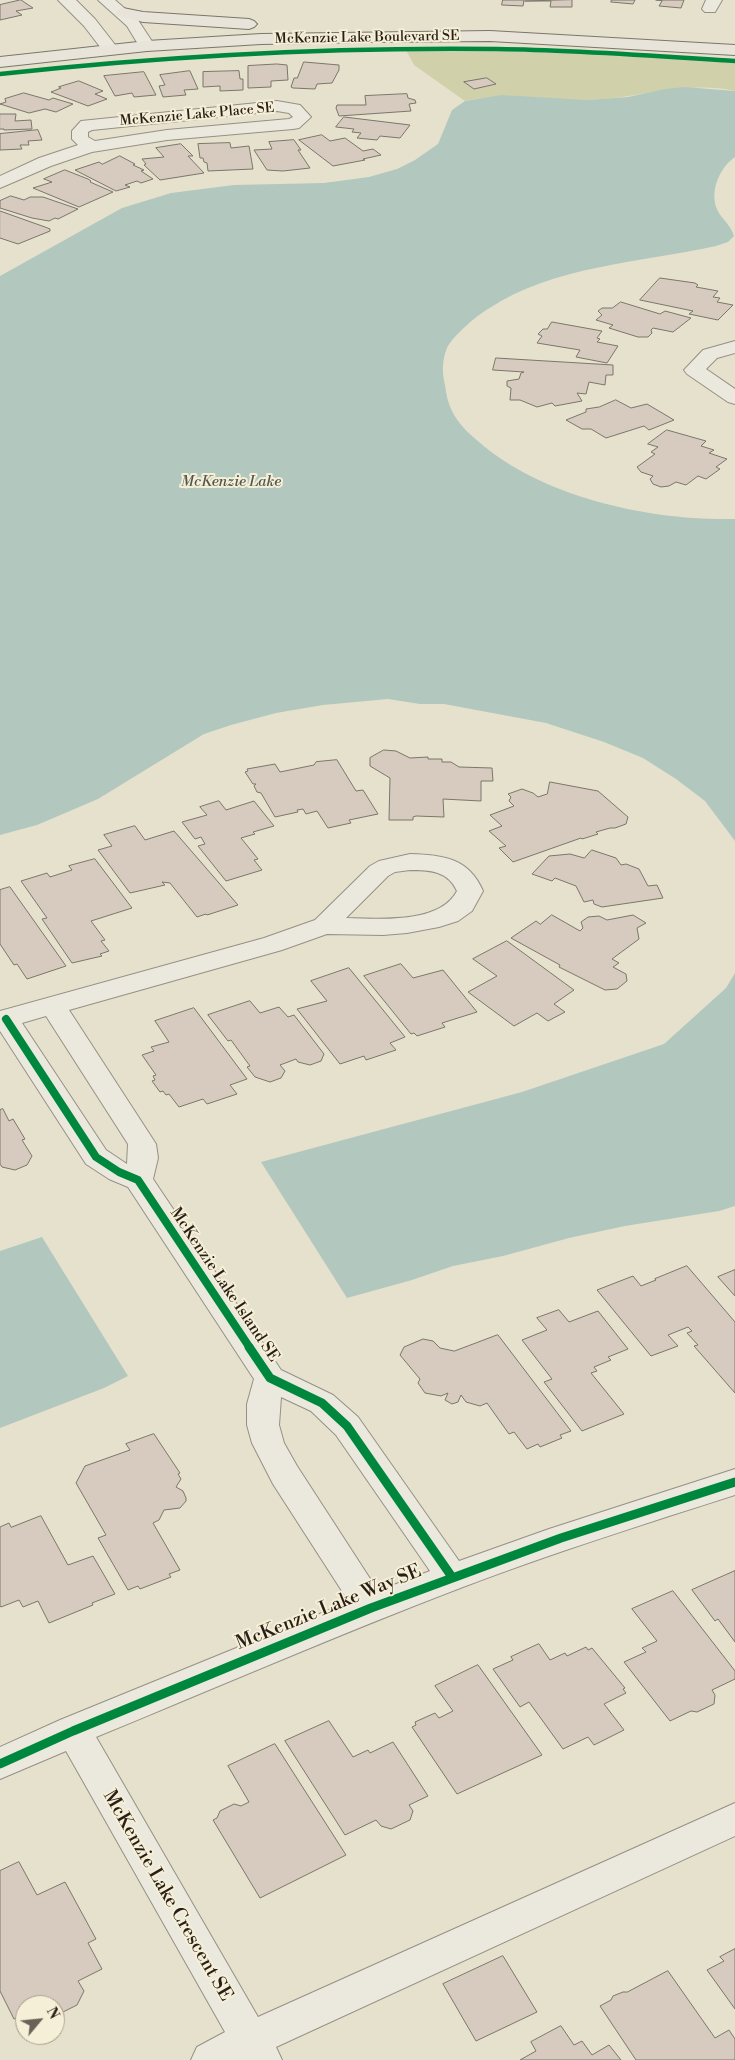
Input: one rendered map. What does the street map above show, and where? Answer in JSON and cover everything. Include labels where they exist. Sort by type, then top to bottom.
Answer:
[{"type":"main road","points":[[123,13],[143,17],[249,24]]},
{"type":"main road","name":"McKenzie Lake Boulevard SE","points":[[0,62],[110,49],[144,39],[249,24],[430,22],[539,24]]},
{"type":"main road","name":"McKenzie Lake Boulevard SE","points":[[82,36],[100,35],[144,39],[490,36],[735,50]]},
{"type":"street","points":[[66,0],[77,8],[110,49]]},
{"type":"street","points":[[106,0],[123,13],[144,39]]},
{"type":"street","name":"McKenzie Lake Place SE","points":[[0,183],[66,154],[93,147],[161,137],[293,124],[303,118],[294,109],[277,106],[87,125],[80,131],[80,139],[93,147]]},
{"type":"street","points":[[735,347],[710,354],[694,370],[735,398]]},
{"type":"street","points":[[53,1006],[142,1144],[143,1158],[138,1180],[119,1172],[96,1157],[3,1019],[273,944],[324,926],[376,926],[423,923],[448,916],[459,910],[465,904],[470,891],[463,876],[448,866],[421,862],[394,865],[379,871],[324,926]]},
{"type":"street","name":"McKenzie Lake Island SE","points":[[138,1180],[270,1378],[322,1403],[347,1426],[452,1577]]},
{"type":"street","name":"McKenzie Lake Island SE","points":[[270,1378],[265,1392],[263,1425],[271,1450],[371,1608]]},
{"type":"street","name":"McKenzie Lake Way SE","points":[[0,1764],[73,1731],[371,1608],[578,1532],[735,1482]]},
{"type":"street","name":"McKenzie Lake Crescent SE","points":[[73,1731],[256,2050]]},
{"type":"street","points":[[211,2060],[256,2050],[735,1820]]},
{"type":"green space","points":[[406,50],[612,54],[735,63],[735,91],[697,88],[606,99],[495,97],[465,101],[414,65]]},
{"type":"water","name":"McKenzie Lake","points":[[685,87],[735,91],[735,157],[720,175],[716,183],[714,198],[719,213],[730,227],[734,236],[728,242],[716,246],[599,267],[541,283],[514,294],[483,312],[454,338],[445,353],[443,371],[449,405],[464,428],[479,442],[505,461],[534,478],[566,492],[634,510],[669,516],[735,519],[735,841],[705,801],[676,779],[643,758],[604,742],[546,723],[444,704],[420,704],[388,699],[323,705],[276,713],[204,734],[98,799],[37,825],[0,835],[0,276],[122,208],[171,193],[234,185],[324,183],[369,177],[397,169],[415,160],[438,144],[452,110],[465,101],[501,95],[587,100],[628,97]]},
{"type":"water","points":[[735,973],[735,1206],[719,1211],[625,1226],[569,1238],[503,1256],[453,1266],[412,1280],[347,1298],[261,1162],[522,1092],[664,1044],[726,988]]},
{"type":"water","points":[[42,1237],[128,1376],[104,1388],[0,1428],[0,1251]]},
{"type":"building","points":[[21,0],[33,8],[16,11],[22,15],[0,20],[0,5]]},
{"type":"building","points":[[503,0],[524,0],[523,6],[502,5]]},
{"type":"building","points":[[572,0],[572,7],[550,7],[551,1],[525,1]]},
{"type":"building","points":[[612,0],[635,0],[633,4],[611,2]]},
{"type":"building","points":[[656,0],[684,0],[681,8],[659,6],[662,1]]},
{"type":"building","points":[[304,62],[339,65],[339,70],[332,83],[317,84],[315,89],[293,88],[291,87],[294,78],[297,78]]},
{"type":"building","points":[[287,65],[288,80],[271,81],[271,87],[248,88],[248,66]]},
{"type":"building","points":[[190,71],[198,89],[184,90],[186,95],[163,97],[159,86],[165,85],[160,75]]},
{"type":"building","points":[[239,71],[240,79],[243,79],[243,90],[220,91],[220,86],[203,87],[203,72]]},
{"type":"building","points":[[144,72],[156,95],[134,97],[132,93],[115,96],[104,76]]},
{"type":"building","points":[[487,78],[496,84],[474,89],[464,82]]},
{"type":"building","points":[[79,81],[103,91],[95,94],[107,99],[88,106],[51,92],[61,88],[59,87]]},
{"type":"building","points":[[24,93],[73,104],[56,112],[45,109],[29,113],[0,104],[6,102],[5,99]]},
{"type":"building","points":[[407,94],[408,98],[415,100],[416,103],[409,104],[411,111],[339,116],[336,108],[337,105],[366,105],[365,96]]},
{"type":"building","points":[[0,114],[16,114],[15,121],[31,120],[32,129],[0,129]]},
{"type":"building","points":[[344,117],[410,125],[400,138],[380,136],[377,140],[357,138],[361,133],[352,132],[354,129],[336,127]]},
{"type":"building","points":[[38,130],[42,140],[28,141],[29,145],[20,145],[22,149],[0,150],[0,134]]},
{"type":"building","points":[[322,135],[330,141],[345,138],[363,151],[373,149],[381,155],[333,166],[299,140]]},
{"type":"building","points":[[294,140],[310,168],[283,171],[267,170],[254,150],[272,149],[269,142]]},
{"type":"building","points":[[230,143],[231,148],[249,146],[253,169],[208,171],[207,163],[204,162],[203,158],[200,158],[198,144]]},
{"type":"building","points":[[181,144],[193,156],[188,156],[204,173],[160,180],[144,165],[146,164],[142,159],[164,157],[156,148]]},
{"type":"building","points":[[120,156],[144,170],[141,171],[153,179],[141,183],[137,181],[125,185],[130,187],[116,191],[75,170],[99,162],[102,164]]},
{"type":"building","points":[[65,170],[113,192],[79,207],[33,188],[52,182],[44,179]]},
{"type":"building","points":[[11,196],[24,200],[30,197],[43,197],[78,209],[58,219],[55,218],[49,221],[32,218],[0,208],[0,201]]},
{"type":"building","points":[[0,211],[50,229],[50,231],[18,244],[0,238]]},
{"type":"building","points":[[660,278],[695,283],[698,285],[696,287],[718,291],[713,297],[720,298],[717,302],[733,305],[718,320],[689,314],[693,311],[640,300]]},
{"type":"building","points":[[621,302],[660,314],[665,311],[691,318],[673,332],[653,328],[651,330],[652,333],[648,337],[638,337],[609,328],[613,325],[596,320],[602,315],[598,311],[602,308],[612,308]]},
{"type":"building","points":[[552,322],[602,331],[597,338],[600,339],[597,342],[618,346],[607,363],[576,357],[580,350],[537,343],[542,336],[538,334],[543,329],[547,329]]},
{"type":"building","points":[[496,358],[613,365],[613,375],[606,375],[605,385],[589,382],[586,394],[577,393],[582,401],[555,406],[552,403],[537,407],[520,400],[510,400],[511,388],[507,386],[507,381],[519,379],[521,373],[524,372],[493,370]]},
{"type":"building","points":[[616,400],[631,408],[647,404],[674,420],[649,430],[644,426],[606,438],[591,429],[582,429],[566,420],[586,412],[586,409],[599,407]]},
{"type":"building","points":[[667,430],[706,441],[701,446],[714,450],[709,453],[727,459],[716,467],[720,469],[706,479],[698,476],[686,485],[676,482],[669,486],[661,487],[653,484],[650,479],[653,476],[641,472],[637,467],[655,454],[651,452],[658,447],[648,444]]},
{"type":"building","points":[[384,750],[396,751],[410,758],[428,757],[428,759],[442,759],[442,762],[451,762],[459,767],[492,768],[493,781],[481,781],[481,801],[443,799],[444,817],[416,816],[413,817],[413,820],[389,820],[390,778],[370,766],[370,758]]},
{"type":"building","points":[[337,760],[356,791],[363,790],[378,814],[349,820],[351,823],[328,828],[317,811],[306,814],[303,809],[297,810],[298,812],[275,817],[261,793],[257,792],[254,786],[256,784],[253,784],[245,772],[248,771],[247,769],[275,764],[280,772],[314,765],[316,762]]},
{"type":"building","points":[[550,782],[598,791],[628,817],[626,824],[596,832],[598,834],[581,838],[513,862],[499,848],[506,846],[489,831],[502,826],[490,815],[514,806],[509,801],[511,797],[508,794],[522,789],[538,797],[547,794]]},
{"type":"building","points":[[219,801],[226,810],[254,801],[274,826],[253,832],[255,834],[241,838],[258,859],[254,860],[262,870],[226,881],[198,846],[205,844],[201,837],[195,839],[182,822],[207,815],[200,807]]},
{"type":"building","points":[[135,826],[145,840],[174,831],[238,905],[197,917],[170,883],[162,882],[165,885],[130,893],[98,850],[112,846],[104,835]]},
{"type":"building","points":[[592,850],[616,858],[621,865],[626,864],[639,869],[648,886],[657,885],[663,898],[602,907],[594,904],[593,900],[584,902],[576,886],[555,878],[552,881],[532,874],[549,856],[570,854],[584,858]]},
{"type":"building","points":[[95,859],[132,908],[91,921],[105,940],[101,941],[109,951],[100,954],[102,956],[72,963],[42,919],[47,918],[21,881],[47,873],[50,877],[72,870],[69,866]]},
{"type":"building","points":[[10,887],[66,966],[27,979],[17,964],[14,965],[0,944],[0,890]]},
{"type":"building","points":[[552,915],[580,931],[583,928],[581,922],[588,917],[599,916],[607,920],[633,915],[646,923],[637,928],[639,939],[612,959],[619,963],[613,967],[626,974],[627,981],[617,989],[605,990],[559,967],[560,965],[511,938],[536,921],[540,924]]},
{"type":"building","points":[[507,941],[574,990],[554,1004],[565,1012],[548,1021],[537,1013],[514,1026],[468,992],[497,976],[473,959]]},
{"type":"building","points":[[401,964],[413,978],[443,970],[477,1012],[442,1023],[445,1027],[417,1036],[414,1033],[411,1034],[364,976]]},
{"type":"building","points":[[349,968],[405,1037],[390,1043],[396,1050],[366,1060],[364,1056],[340,1064],[297,1009],[327,1001],[311,981]]},
{"type":"building","points":[[250,1001],[260,1013],[279,1007],[288,1017],[294,1015],[324,1054],[321,1061],[310,1065],[298,1062],[296,1059],[280,1065],[285,1071],[281,1078],[270,1082],[255,1077],[247,1067],[250,1066],[231,1040],[228,1041],[208,1015]]},
{"type":"building","points":[[194,1008],[247,1079],[230,1085],[237,1094],[207,1104],[203,1099],[179,1107],[169,1094],[166,1095],[163,1091],[160,1092],[152,1081],[155,1080],[153,1076],[156,1075],[142,1055],[154,1051],[151,1047],[169,1042],[155,1021]]},
{"type":"building","points":[[3,1109],[9,1121],[13,1119],[25,1139],[22,1140],[32,1156],[27,1165],[15,1170],[2,1167],[0,1164],[0,1110]]},
{"type":"building","points":[[687,1266],[735,1322],[735,1393],[694,1346],[698,1345],[687,1333],[692,1331],[688,1327],[668,1335],[678,1346],[651,1356],[597,1290],[633,1276],[641,1286]]},
{"type":"building","points":[[735,1270],[735,1296],[718,1277]]},
{"type":"building","points":[[559,1310],[569,1322],[598,1311],[628,1349],[608,1357],[611,1360],[594,1367],[597,1371],[591,1373],[624,1414],[582,1431],[544,1382],[552,1379],[522,1340],[547,1330],[537,1318]]},
{"type":"building","points":[[498,1335],[571,1431],[560,1435],[562,1438],[540,1447],[538,1444],[527,1449],[514,1432],[509,1434],[487,1403],[480,1406],[466,1402],[461,1395],[458,1402],[452,1404],[445,1400],[448,1393],[441,1396],[425,1393],[418,1383],[420,1379],[400,1355],[404,1347],[423,1339],[433,1341],[440,1348],[454,1351]]},
{"type":"building","points":[[154,1434],[180,1473],[178,1474],[181,1479],[176,1487],[183,1491],[186,1498],[186,1501],[180,1508],[164,1510],[159,1520],[153,1523],[180,1570],[169,1574],[171,1577],[140,1589],[138,1586],[128,1590],[98,1538],[106,1535],[76,1483],[85,1466],[130,1450],[126,1444]]},
{"type":"building","points":[[41,1516],[68,1565],[93,1556],[115,1594],[49,1623],[38,1601],[23,1607],[19,1600],[0,1606],[0,1527],[9,1523],[11,1527]]},
{"type":"building","points":[[735,1571],[735,1642],[718,1619],[715,1621],[692,1590]]},
{"type":"building","points":[[673,1591],[735,1671],[735,1679],[712,1690],[715,1695],[714,1704],[697,1712],[691,1711],[670,1721],[624,1662],[646,1652],[642,1648],[657,1641],[632,1609]]},
{"type":"building","points":[[539,1644],[550,1660],[565,1653],[567,1656],[586,1647],[588,1650],[592,1648],[625,1688],[623,1689],[626,1693],[604,1704],[624,1730],[594,1745],[588,1737],[563,1749],[529,1702],[520,1707],[493,1669],[513,1660],[511,1657]]},
{"type":"building","points":[[478,1665],[542,1755],[457,1794],[412,1727],[416,1725],[415,1722],[435,1713],[439,1718],[453,1711],[435,1686]]},
{"type":"building","points":[[329,1721],[353,1757],[368,1750],[370,1753],[393,1742],[428,1796],[409,1805],[413,1811],[410,1820],[391,1829],[381,1826],[376,1820],[345,1835],[285,1741]]},
{"type":"building","points":[[275,1744],[346,1855],[260,1898],[213,1820],[217,1818],[220,1811],[234,1804],[241,1806],[249,1802],[228,1766]]},
{"type":"building","points":[[19,1862],[37,1895],[65,1882],[96,1939],[88,1943],[102,1969],[78,1981],[84,1991],[77,2005],[65,2011],[65,1995],[15,1995],[14,2019],[0,1991],[0,1871]]},
{"type":"building","points":[[735,1949],[735,2009],[707,1970],[724,1961],[720,1957]]},
{"type":"building","points":[[503,1956],[537,2012],[476,2041],[443,1984]]},
{"type":"building","points":[[668,1971],[715,2038],[729,2030],[735,2039],[735,2060],[636,2060],[600,2006],[611,2000],[613,1996],[627,1992]]},
{"type":"building","points":[[561,2026],[574,2045],[582,2041],[592,2055],[609,2045],[621,2060],[520,2060],[536,2051],[531,2042]]},
{"type":"cycle path","points":[[0,74],[186,57],[373,49],[527,50],[735,61]]},
{"type":"cycle path","points":[[6,1019],[96,1157],[119,1172],[138,1180],[270,1378],[322,1403],[347,1426],[452,1577]]},
{"type":"cycle path","points":[[0,1764],[73,1731],[371,1608],[561,1538],[735,1482]]}]
